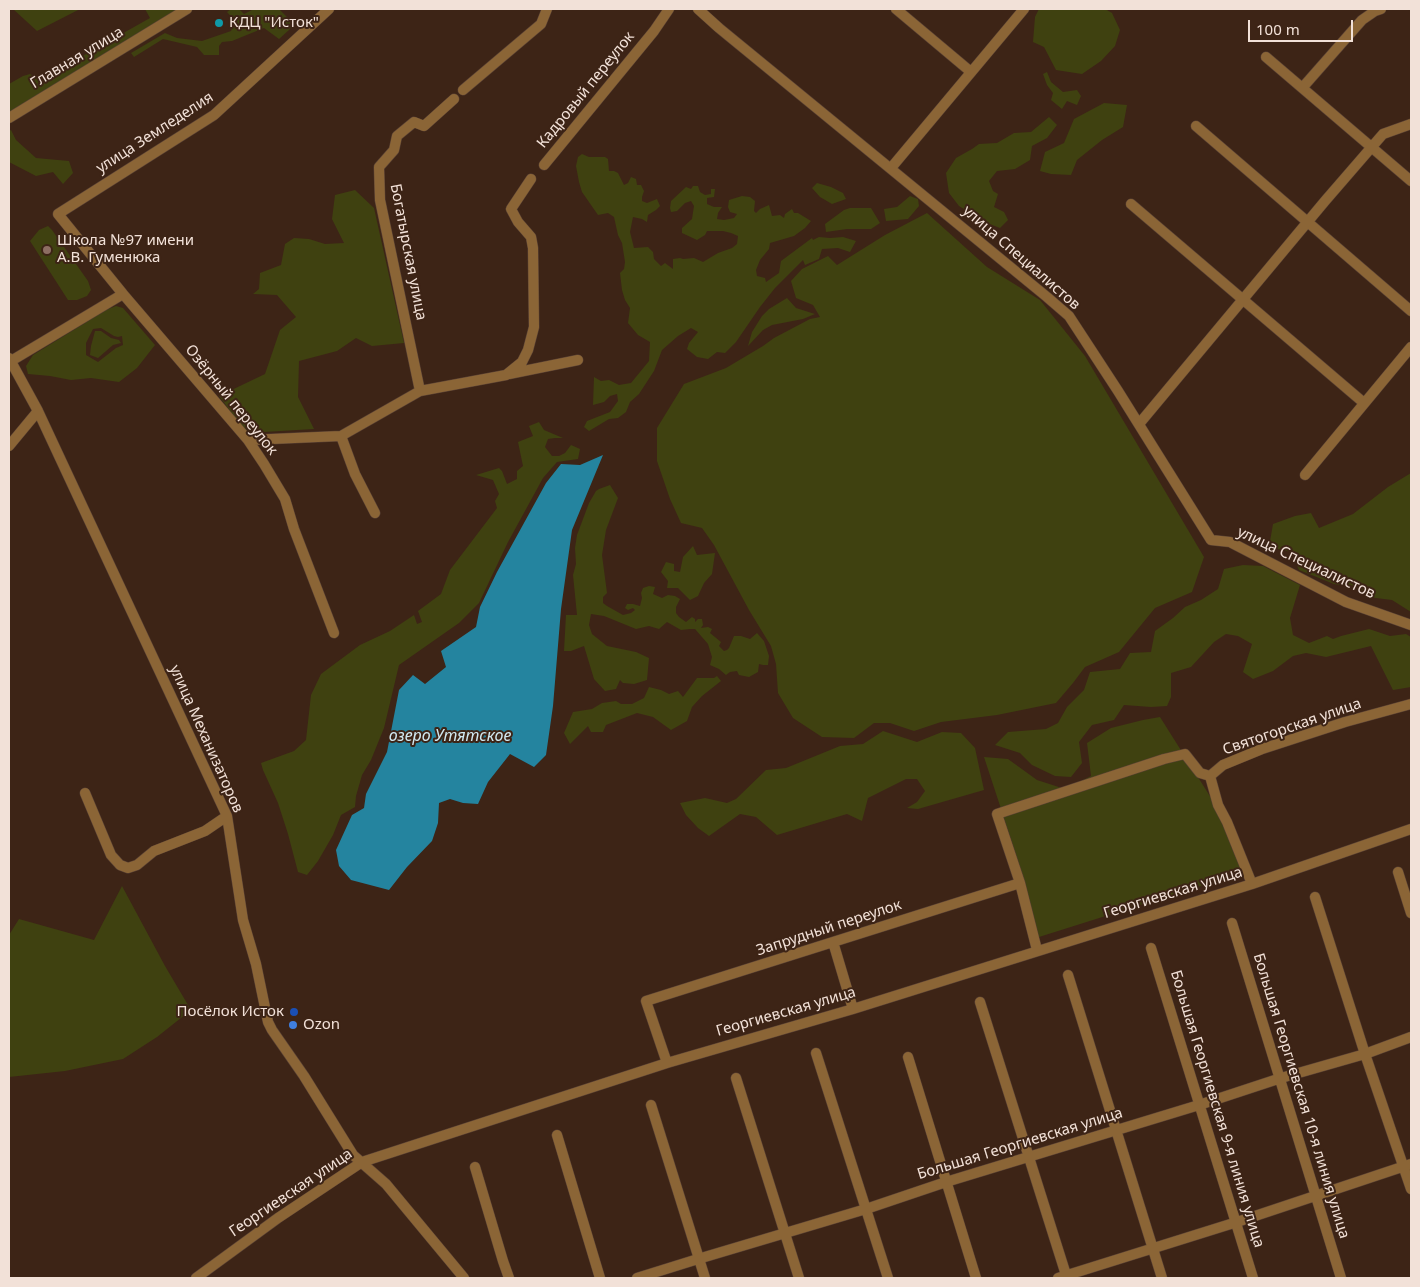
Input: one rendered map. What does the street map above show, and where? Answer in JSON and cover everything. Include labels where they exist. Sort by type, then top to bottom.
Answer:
[{"type":"street","name":"Главная улица","points":[[9,118],[188,9]]},
{"type":"street","name":"улица Земледелия","points":[[58,214],[214,115],[329,9]]},
{"type":"street","points":[[463,90],[541,24],[547,9]]},
{"type":"street","name":"Кадровый переулок","points":[[544,165],[654,31],[669,9]]},
{"type":"street","name":"улица Специалистов","points":[[698,9],[1069,316],[1211,540],[1230,542],[1346,602],[1411,625]]},
{"type":"street","points":[[896,9],[971,72]]},
{"type":"street","points":[[891,168],[1024,9]]},
{"type":"street","points":[[1303,87],[1362,20],[1381,9]]},
{"type":"street","points":[[1266,56],[1411,181]]},
{"type":"street","name":"Богатырская улица","points":[[420,391],[380,200],[379,167],[394,150],[397,136],[414,122],[424,126],[454,99]]},
{"type":"street","points":[[1139,424],[1307,221],[1383,134],[1411,124]]},
{"type":"street","points":[[1196,126],[1411,311]]},
{"type":"street","points":[[506,375],[522,362],[528,350],[534,327],[531,236],[518,222],[511,209],[531,179]]},
{"type":"street","points":[[1131,204],[1364,403]]},
{"type":"street","name":"Озёрный переулок","points":[[58,214],[123,294],[248,440],[285,499],[294,529],[334,633]]},
{"type":"street","points":[[10,359],[123,294]]},
{"type":"street","points":[[1304,475],[1411,346]]},
{"type":"street","name":"улица Механизаторов","points":[[10,359],[38,412],[227,816],[243,920],[256,964],[268,1022],[353,1154],[386,1184],[464,1278]]},
{"type":"street","points":[[248,440],[341,436],[420,391],[578,360]]},
{"type":"street","points":[[9,446],[38,412]]},
{"type":"street","points":[[341,436],[355,474],[375,513]]},
{"type":"street","name":"Святогорская улица","points":[[1210,776],[1223,765],[1262,749],[1345,722],[1411,704]]},
{"type":"street","points":[[1038,950],[1020,883],[997,814],[1164,759],[1185,754],[1200,773],[1210,776],[1218,805],[1227,822],[1252,884]]},
{"type":"street","points":[[85,793],[111,855],[120,865],[128,868],[137,865],[154,851],[205,831],[227,816]]},
{"type":"street","name":"Георгиевская улица","points":[[196,1278],[278,1218],[362,1162],[667,1063],[853,1009],[1252,884],[1411,829]]},
{"type":"street","points":[[1398,872],[1411,913]]},
{"type":"street","name":"Запрудный переулок","points":[[667,1063],[646,1001],[1020,883]]},
{"type":"street","points":[[1315,897],[1365,1054],[1407,1165],[1411,1189]]},
{"type":"street","name":"Большая Георгиевская 10-я линия улица","points":[[1232,923],[1341,1278]]},
{"type":"street","points":[[833,942],[853,1009]]},
{"type":"street","name":"Большая Георгиевская 9-я линия улица","points":[[1152,948],[1253,1278]]},
{"type":"street","points":[[1068,975],[1162,1278]]},
{"type":"street","points":[[980,1002],[1064,1277],[1407,1165]]},
{"type":"street","name":"Большая Георгиевская улица","points":[[637,1278],[866,1209],[946,1182],[1281,1078],[1365,1054],[1411,1037]]},
{"type":"street","points":[[816,1052],[888,1278]]},
{"type":"street","points":[[908,1057],[976,1278]]},
{"type":"street","points":[[736,1078],[799,1278]]},
{"type":"street","points":[[651,1105],[705,1278]]},
{"type":"street","points":[[557,1135],[600,1278]]},
{"type":"street","points":[[475,1167],[509,1278]]},
{"type":"shaded area","points":[[13,9],[80,9],[37,31]]},
{"type":"shaded area","points":[[145,9],[176,10],[9,114],[9,84],[30,74],[40,80],[150,18]]},
{"type":"shaded area","points":[[231,9],[239,9],[244,14],[254,9],[279,9],[294,24],[279,39],[264,28],[232,41],[222,42],[219,46],[219,55],[204,55],[197,47],[163,39],[134,57],[131,53],[165,33],[177,38],[202,41],[231,31],[235,21],[227,12]]},
{"type":"shaded area","points":[[1039,9],[1105,9],[1112,13],[1120,30],[1115,46],[1101,61],[1082,74],[1056,70],[1044,47],[1033,42],[1035,17]]},
{"type":"shaded area","points":[[1047,72],[1051,82],[1063,92],[1077,90],[1081,96],[1077,105],[1067,101],[1062,109],[1051,100],[1053,93],[1047,85],[1043,74]]},
{"type":"shaded area","points":[[1104,103],[1127,105],[1123,127],[1102,140],[1077,160],[1071,175],[1051,174],[1040,171],[1045,152],[1064,143],[1074,119]]},
{"type":"shaded area","points":[[1049,117],[1057,125],[1047,138],[1032,146],[1030,160],[1015,169],[997,171],[989,181],[993,191],[998,194],[994,207],[1004,212],[1008,220],[1000,228],[987,223],[959,206],[949,193],[946,173],[956,158],[979,144],[997,143],[1014,133],[1031,132]]},
{"type":"shaded area","points":[[11,130],[16,140],[36,158],[69,161],[73,173],[63,184],[53,172],[36,176],[9,162],[9,131]]},
{"type":"shaded area","points":[[582,154],[589,157],[605,157],[608,159],[609,171],[618,173],[624,185],[628,183],[631,177],[636,179],[637,185],[641,185],[644,191],[642,201],[647,203],[657,199],[660,206],[648,215],[647,222],[633,217],[630,232],[634,248],[648,247],[653,252],[654,259],[661,266],[665,263],[673,269],[673,259],[680,258],[694,258],[703,262],[737,244],[738,236],[723,231],[707,231],[705,235],[697,240],[682,233],[682,228],[692,219],[694,206],[691,201],[685,203],[677,211],[671,212],[671,201],[686,187],[691,189],[693,186],[698,186],[700,192],[705,195],[711,194],[711,189],[715,189],[714,197],[707,198],[707,204],[714,207],[722,207],[717,219],[734,218],[737,214],[730,212],[728,207],[729,200],[742,196],[750,197],[755,201],[754,211],[756,213],[769,205],[772,216],[780,215],[784,218],[785,214],[792,209],[794,213],[798,213],[811,221],[794,236],[770,243],[769,249],[760,260],[756,270],[757,276],[765,278],[766,282],[779,273],[781,261],[812,238],[813,240],[819,237],[843,237],[856,241],[850,252],[838,248],[822,249],[819,259],[805,265],[803,260],[775,288],[736,342],[725,353],[717,352],[708,359],[697,357],[687,349],[689,343],[698,332],[691,328],[678,336],[662,350],[654,371],[639,394],[630,402],[626,412],[618,418],[609,419],[589,431],[584,427],[587,421],[610,412],[618,401],[617,394],[610,396],[604,402],[593,405],[594,377],[601,381],[609,380],[619,385],[631,383],[649,361],[650,342],[638,335],[628,323],[630,308],[622,290],[620,273],[624,269],[625,262],[622,243],[614,217],[608,213],[598,215],[582,192],[576,166],[578,157]]},
{"type":"shaded area","points":[[817,183],[843,193],[846,199],[832,204],[820,197],[812,188]]},
{"type":"shaded area","points":[[355,190],[374,208],[404,343],[372,346],[356,338],[337,351],[299,361],[298,397],[314,429],[247,433],[219,396],[265,374],[280,330],[296,317],[277,295],[253,294],[259,289],[260,273],[281,265],[285,244],[294,238],[309,239],[325,244],[344,243],[332,219],[335,195]]},
{"type":"shaded area","points":[[910,196],[918,199],[919,206],[908,219],[886,221],[884,209],[897,207]]},
{"type":"shaded area","points":[[850,208],[871,208],[880,223],[871,229],[847,229],[826,232],[825,224],[844,210]]},
{"type":"shaded area","points":[[927,213],[987,267],[1040,300],[1085,356],[1204,557],[1192,592],[1155,608],[1119,652],[1085,667],[1056,703],[997,715],[941,722],[914,731],[890,723],[874,723],[854,738],[822,737],[793,718],[778,693],[776,664],[771,646],[714,545],[702,528],[681,523],[670,499],[657,461],[657,428],[684,384],[726,368],[774,338],[810,319],[820,317],[813,305],[796,298],[791,281],[802,269],[828,256],[837,265],[885,235]]},
{"type":"shaded area","points":[[48,226],[88,281],[91,290],[87,296],[77,300],[68,300],[30,241],[39,230]]},
{"type":"shaded area","points":[[787,298],[796,308],[815,314],[803,319],[772,325],[763,330],[748,346],[752,332],[762,316],[769,309]]},
{"type":"shaded area","points":[[116,306],[123,308],[155,345],[137,368],[119,382],[91,378],[71,380],[28,374],[26,366],[33,355],[106,310]],"holes":[[[101,328],[114,336],[122,336],[123,345],[98,362],[86,355],[86,343],[93,329]]]},
{"type":"shaded area","points":[[95,331],[101,331],[111,338],[119,340],[121,343],[113,345],[98,358],[90,355]]},
{"type":"shaded area","points":[[539,422],[544,430],[563,438],[548,439],[545,447],[552,456],[559,456],[565,453],[571,445],[580,449],[578,459],[557,462],[543,478],[508,542],[479,603],[459,623],[399,665],[384,728],[371,760],[362,775],[355,807],[341,815],[333,835],[318,861],[307,875],[298,872],[278,803],[261,763],[294,751],[306,740],[311,695],[321,674],[360,645],[390,631],[414,615],[417,624],[422,622],[418,611],[441,594],[450,570],[497,508],[495,501],[499,494],[493,480],[476,475],[499,468],[507,484],[517,479],[517,471],[523,466],[518,442],[533,436],[529,426]]},
{"type":"shaded area","points":[[1411,473],[1411,612],[1392,600],[1368,597],[1358,589],[1334,584],[1299,570],[1291,552],[1269,547],[1273,524],[1295,516],[1311,513],[1319,528],[1353,514],[1388,487]]},
{"type":"shaded area","points":[[610,485],[618,498],[606,530],[602,555],[607,593],[603,597],[603,603],[623,615],[631,613],[635,610],[633,608],[628,610],[625,608],[627,604],[640,606],[643,588],[655,587],[653,594],[662,598],[668,595],[680,599],[676,607],[676,613],[686,622],[692,617],[695,619],[695,622],[698,619],[702,619],[703,625],[701,628],[708,627],[712,629],[710,633],[721,642],[719,646],[724,651],[729,648],[734,636],[750,639],[757,633],[764,641],[769,656],[768,665],[759,664],[758,672],[749,677],[739,675],[737,671],[726,675],[710,665],[712,657],[708,644],[695,629],[681,630],[667,622],[659,629],[649,626],[636,629],[604,616],[591,614],[589,625],[592,634],[607,646],[636,652],[649,658],[647,680],[634,684],[623,683],[620,680],[616,689],[605,691],[594,679],[584,646],[571,651],[564,651],[566,615],[577,615],[573,575],[576,564],[575,548],[577,535],[589,503],[596,491]]},
{"type":"shaded area","points":[[693,546],[697,555],[715,553],[712,574],[704,583],[698,596],[690,600],[678,588],[667,588],[668,581],[661,572],[666,562],[674,564],[674,571],[680,572],[683,557]]},
{"type":"shaded area","points":[[1243,565],[1263,566],[1300,585],[1290,618],[1293,635],[1309,643],[1327,636],[1333,639],[1369,629],[1390,636],[1406,634],[1411,637],[1411,687],[1393,690],[1371,646],[1326,657],[1306,653],[1293,656],[1273,671],[1253,679],[1243,672],[1252,644],[1238,636],[1226,634],[1214,642],[1191,667],[1171,673],[1171,697],[1167,706],[1124,705],[1114,720],[1092,725],[1079,742],[1082,763],[1071,777],[1055,776],[1032,765],[1020,753],[995,745],[1008,732],[1046,729],[1058,723],[1067,707],[1084,690],[1090,672],[1120,669],[1130,653],[1151,652],[1155,631],[1185,607],[1201,600],[1218,589],[1224,569]]},
{"type":"shaded area","points":[[717,676],[721,681],[702,696],[692,707],[687,721],[671,730],[653,717],[637,713],[606,725],[603,732],[591,732],[588,726],[570,744],[564,733],[573,712],[592,709],[602,703],[616,701],[621,704],[632,704],[644,698],[649,687],[669,694],[678,691],[683,697],[697,678],[714,678]]},
{"type":"shaded area","points":[[1160,717],[1213,801],[1242,873],[1039,937],[1024,879],[984,757],[1008,759],[1037,780],[1065,789],[1091,776],[1087,743],[1111,728]]},
{"type":"shaded area","points":[[883,731],[917,742],[942,732],[961,733],[975,748],[984,790],[918,809],[907,808],[917,802],[925,791],[917,779],[906,779],[868,798],[862,821],[847,814],[777,835],[756,817],[740,814],[709,836],[698,828],[686,815],[680,803],[705,798],[727,803],[736,799],[766,770],[786,768],[840,746],[863,744]]},
{"type":"shaded area","points":[[122,886],[191,1010],[157,1037],[123,1059],[65,1071],[9,1077],[9,935],[19,919],[94,940]]},
{"type":"water","name":"озеро Утятское","points":[[603,455],[572,530],[561,609],[553,706],[546,755],[534,767],[510,754],[488,782],[478,804],[463,803],[450,799],[439,803],[438,823],[432,841],[407,867],[389,890],[351,880],[339,866],[336,850],[352,815],[364,808],[366,794],[387,752],[399,690],[413,675],[425,684],[446,667],[441,651],[476,627],[480,607],[497,572],[546,483],[561,464],[580,465]]},
{"type":"place","name":"КДЦ \"Исток\"","points":[[219,23]]},
{"type":"place","name":"Школа №97 имени А.В. Гуменюка","points":[[47,250]]},
{"type":"place","name":"Посёлок Исток","points":[[294,1012]]},
{"type":"place","name":"Ozon","points":[[293,1025]]}]
